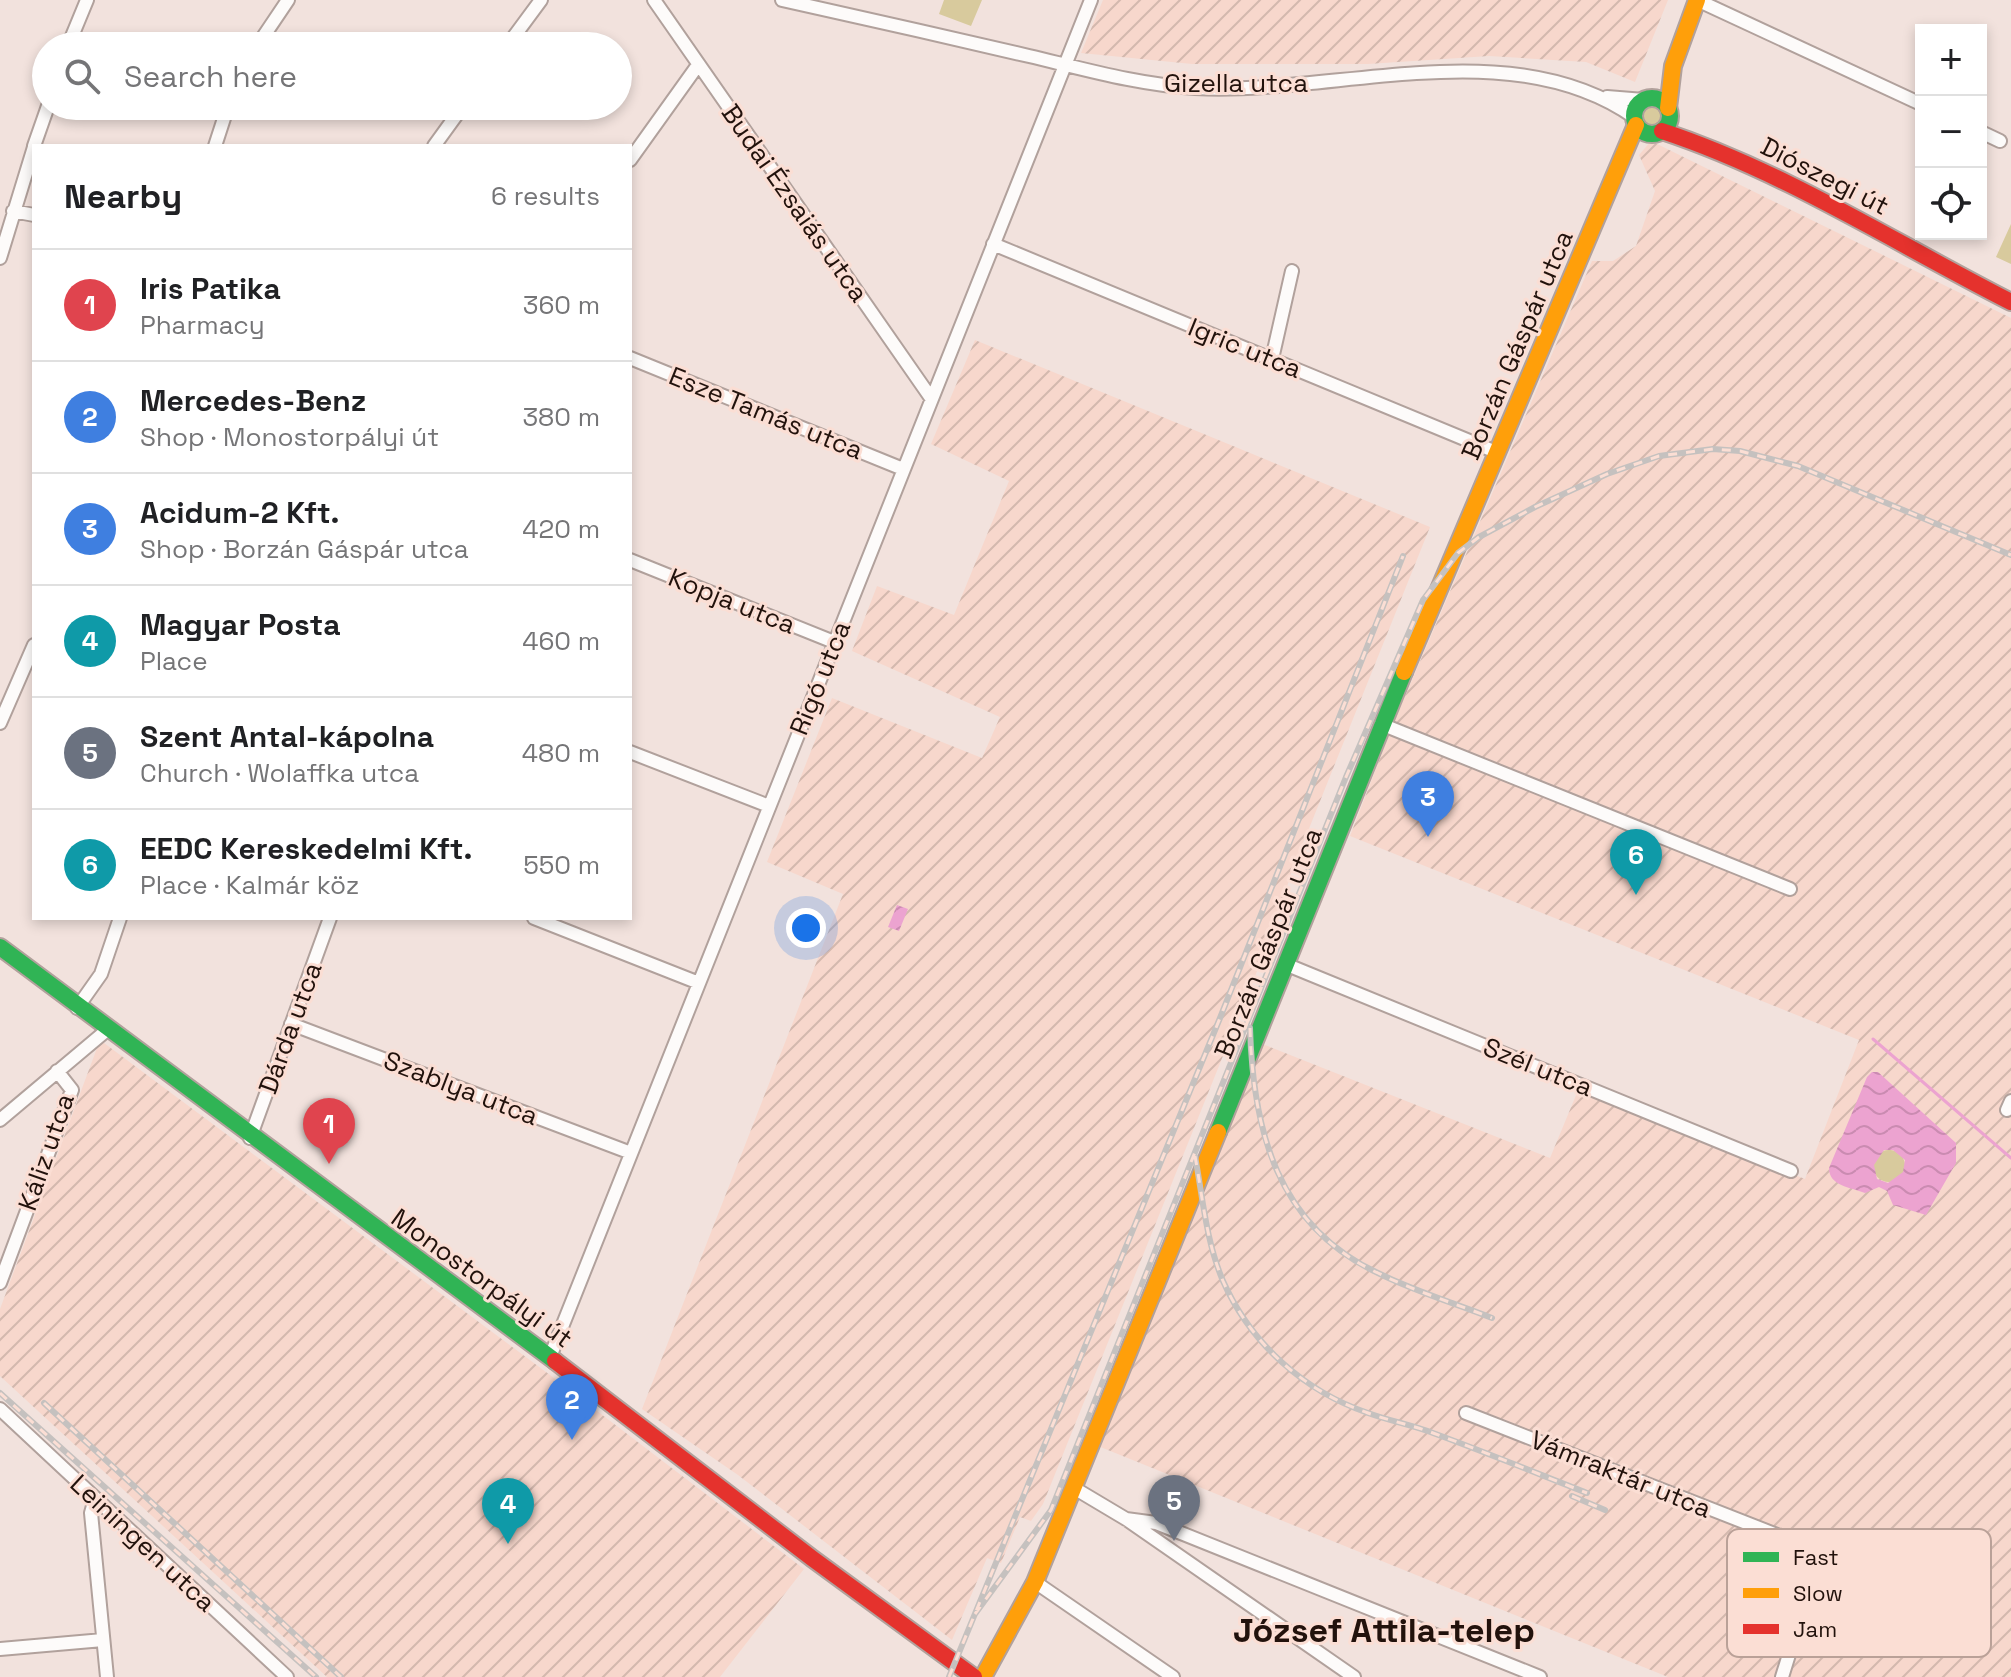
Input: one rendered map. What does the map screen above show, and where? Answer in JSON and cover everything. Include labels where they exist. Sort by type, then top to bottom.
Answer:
[{"type":"street","points":[[74,32],[87,0]]},
{"type":"street","points":[[266,32],[288,0]]},
{"type":"street","points":[[517,32],[541,0]]},
{"type":"street","name":"Gizella utca","points":[[782,0],[1134,81],[1196,88],[1280,86],[1408,74],[1494,73],[1600,97],[1648,99]]},
{"type":"street","name":"Rigó utca","points":[[550,1357],[1091,0]]},
{"type":"street","points":[[1673,66],[1648,99],[1635,110],[1635,121],[1647,134],[1658,133],[1669,111],[1673,66],[1697,0],[1915,101]]},
{"type":"street","name":"Budai Ézsaiás utca","points":[[657,2],[931,398]]},
{"type":"street","points":[[632,157],[698,65]]},
{"type":"street","name":"Gizella utca","points":[[1600,97],[1635,121]]},
{"type":"street","points":[[1648,99],[1669,111]]},
{"type":"street","name":"Diószegi út","points":[[1669,111],[1700,143]]},
{"type":"street","points":[[35,144],[43,120]]},
{"type":"street","points":[[216,144],[223,120]]},
{"type":"street","points":[[435,144],[453,120]]},
{"type":"street","name":"Borzán Gáspár utca","points":[[983,1677],[1035,1582],[1381,724],[1594,226],[1635,121]]},
{"type":"street","name":"Diószegi út","points":[[1658,133],[1700,143],[1881,231],[2011,302]]},
{"type":"street","name":"Borzán Gáspár utca","points":[[1594,226],[1638,147],[1658,133]]},
{"type":"street","points":[[1987,135],[2000,141]]},
{"type":"street","points":[[1,250],[32,152]]},
{"type":"street","points":[[13,211],[32,215]]},
{"type":"street","name":"Igric utca","points":[[993,244],[1496,452]]},
{"type":"street","points":[[1272,359],[1292,271]]},
{"type":"street","name":"Esze Tamás utca","points":[[632,359],[903,469]]},
{"type":"street","name":"Kopja utca","points":[[632,561],[834,642]]},
{"type":"street","points":[[0,723],[32,650]]},
{"type":"street","points":[[1381,724],[1790,889]]},
{"type":"street","points":[[632,753],[769,806]]},
{"type":"street","points":[[77,1008],[101,974],[119,920]]},
{"type":"street","name":"Dárda utca","points":[[250,1138],[329,920]]},
{"type":"street","points":[[539,920],[699,983]]},
{"type":"street","name":"Monostorpályi út","points":[[0,947],[250,1138],[550,1357],[612,1407],[974,1677]]},
{"type":"street","name":"Szél utca","points":[[1285,964],[1791,1171]]},
{"type":"street","name":"Szablya utca","points":[[291,1024],[631,1153]]},
{"type":"street","points":[[0,1120],[107,1030]]},
{"type":"street","name":"Káliz utca","points":[[0,1283],[72,1090],[57,1071]]},
{"type":"street","name":"Leiningen utca","points":[[0,1409],[287,1677]]},
{"type":"street","name":"Vámraktár utca","points":[[1466,1413],[1762,1529]]},
{"type":"street","points":[[1074,1488],[1126,1519],[1354,1677]]},
{"type":"street","points":[[95,1499],[91,1513],[107,1677]]},
{"type":"street","points":[[1126,1519],[1156,1523],[1540,1677]]},
{"type":"street","points":[[1035,1582],[1173,1677]]},
{"type":"street","points":[[0,1649],[103,1640]]},
{"type":"street","points":[[1782,1677],[1788,1657]]},
{"type":"street","points":[[1782,1677],[1792,1657]]},
{"type":"shaded area","points":[[944,0],[982,0],[971,26],[939,14]]},
{"type":"shaded area","points":[[1103,0],[1668,0],[1635,82],[1586,62],[1489,56],[1368,64],[1192,64],[1081,53]]},
{"type":"shaded area","points":[[1652,104],[1661,107],[1664,116],[1661,125],[1652,128],[1643,125],[1640,116],[1643,107]]},
{"type":"shaded area","points":[[1651,141],[2011,318],[2011,1677],[1668,1677],[1098,1446],[1260,1043],[1550,1158],[1579,1088],[1805,1179],[1859,1040],[1350,836],[1394,722],[1592,261],[1613,261],[1636,246],[1655,191],[1639,155]]},
{"type":"shaded area","points":[[2011,224],[2011,264],[1996,257]]},
{"type":"shaded area","points":[[975,340],[1430,527],[1292,871],[1272,934],[1043,1504],[1031,1521],[1020,1517],[1001,1563],[987,1558],[952,1640],[738,1475],[642,1409],[843,894],[767,862],[832,698],[982,758],[1000,717],[852,651],[877,586],[954,615],[1009,481],[931,444]]},
{"type":"shaded area","points":[[100,1040],[550,1375],[804,1569],[720,1677],[327,1677],[0,1376],[0,1309]]},
{"type":"shaded area","points":[[1889,1150],[1900,1155],[1905,1166],[1900,1177],[1889,1182],[1878,1177],[1873,1166],[1878,1155]]},
{"type":"water","points":[[897,905],[908,909],[899,931],[888,927]]},
{"type":"water","points":[[1872,1072],[1878,1072],[1956,1143],[1956,1163],[1926,1215],[1893,1205],[1887,1191],[1879,1187],[1865,1193],[1841,1185],[1830,1174],[1829,1168],[1867,1077]],"holes":[[[1884,1150],[1893,1150],[1905,1160],[1903,1172],[1888,1183],[1877,1179],[1874,1165]]]},
{"type":"waterway","points":[[1873,1039],[2011,1158]]},
{"type":"railway","points":[[975,1614],[1051,1510],[1346,777],[1423,600],[1458,553],[1479,537],[1535,507],[1607,474],[1659,456],[1713,449],[1740,451],[1798,466],[2011,555]]},
{"type":"railway","points":[[949,1677],[1220,1018],[1403,556]]},
{"type":"railway","points":[[1250,1028],[1257,1103],[1265,1138],[1277,1171],[1294,1202],[1316,1229],[1344,1253],[1378,1273],[1492,1318]]},
{"type":"railway","points":[[1195,1156],[1209,1235],[1223,1281],[1248,1325],[1282,1362],[1301,1378],[1345,1404],[1433,1433],[1587,1493]]},
{"type":"railway","points":[[0,1393],[316,1677]]},
{"type":"railway","points":[[44,1403],[341,1677]]},
{"type":"railway","points":[[1572,1496],[1605,1510]]},
{"type":"traffic: fast","points":[[1652,98],[1665,103],[1670,116],[1665,129],[1652,134],[1639,129],[1634,116],[1639,103],[1652,98]]},
{"type":"traffic: fast","points":[[1218,1132],[1404,672]]},
{"type":"traffic: fast","points":[[0,947],[555,1361]]},
{"type":"traffic: slow","points":[[1668,108],[1673,66],[1697,0]]},
{"type":"traffic: slow","points":[[1404,672],[1636,125]]},
{"type":"traffic: slow","points":[[983,1677],[1035,1582],[1218,1132]]},
{"type":"traffic: jam","points":[[1662,131],[1753,167],[1796,188],[2011,302]]},
{"type":"traffic: jam","points":[[555,1361],[813,1559],[974,1677]]},
{"type":"place","name":"Acidum-2 Kft.","points":[[1428,837]]},
{"type":"place","name":"EEDC Kereskedelmi Kft.","points":[[1636,895]]},
{"type":"place","name":"Iris Patika","points":[[329,1164]]},
{"type":"place","name":"Mercedes-Benz","points":[[572,1440]]},
{"type":"place","name":"Szent Antal-kápolna","points":[[1174,1541]]},
{"type":"place","name":"Magyar Posta","points":[[508,1544]]},
{"type":"district","name":"József Attila-telep","points":[[1384,1630]]}]
